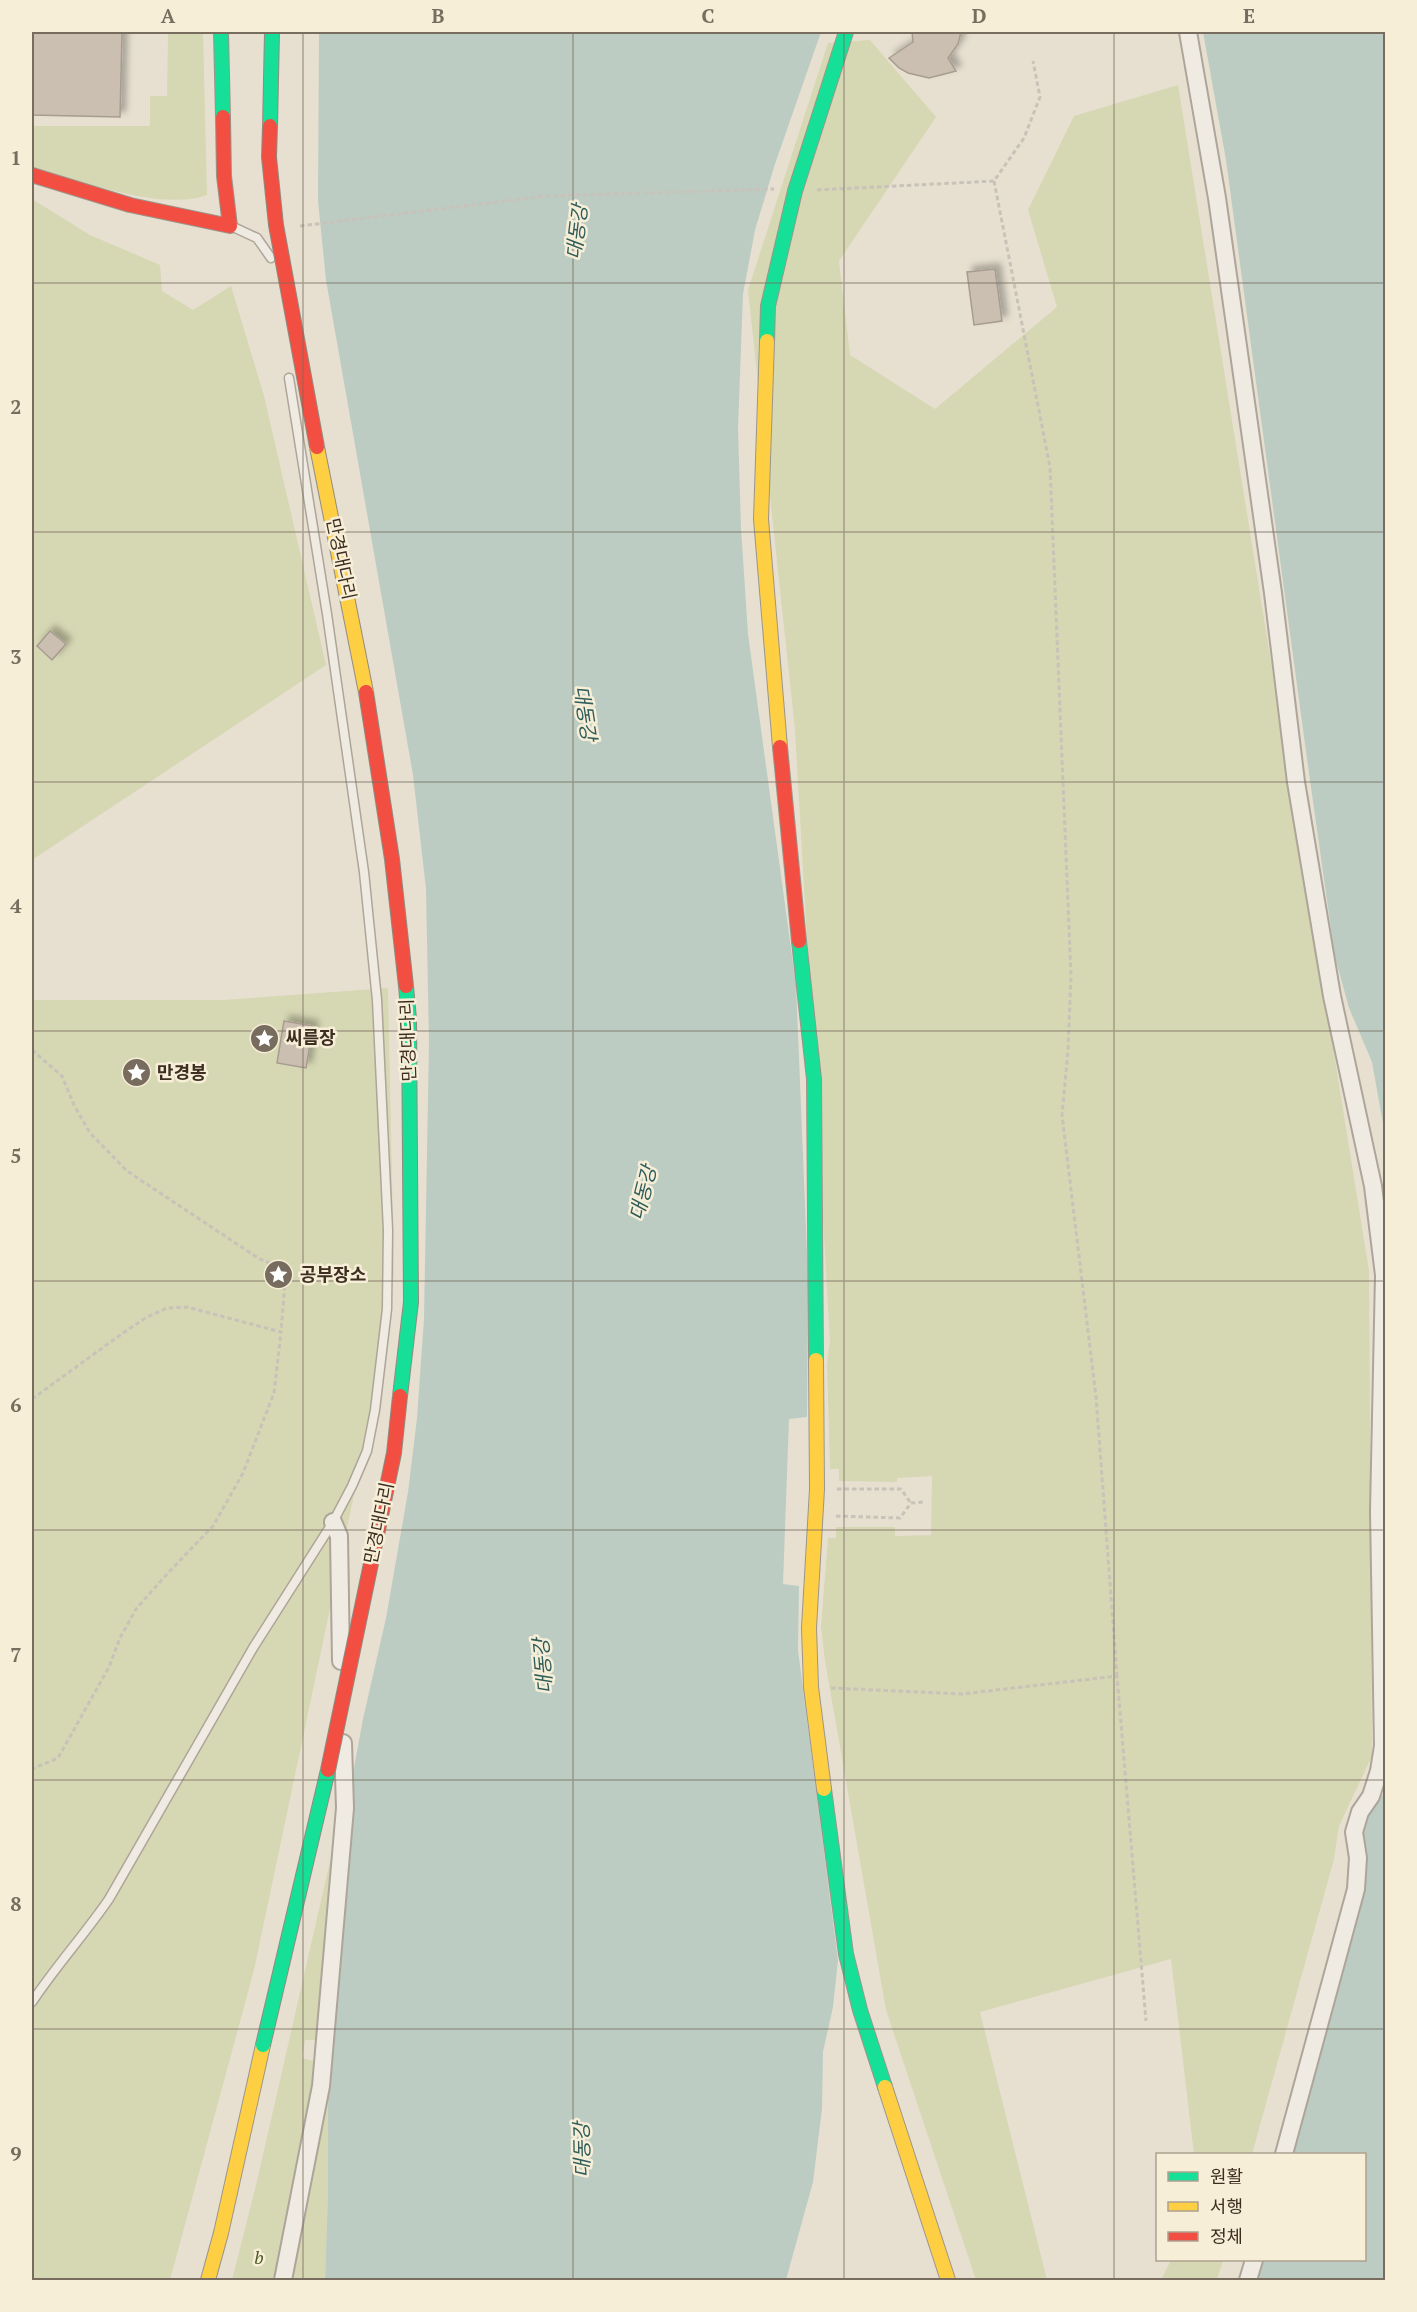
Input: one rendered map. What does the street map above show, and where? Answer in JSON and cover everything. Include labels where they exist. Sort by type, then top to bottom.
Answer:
[{"type":"main road","points":[[32,175],[72,190],[129,205],[195,221],[230,226],[224,176],[221,32]]},
{"type":"main road","name":"만경대다리","points":[[208,2280],[221,2233],[341,1713],[394,1453],[411,1302],[409,1019],[392,859],[362,663],[314,432],[276,225],[269,157],[272,32]]},
{"type":"main road","points":[[846,32],[795,191],[768,306],[761,519],[786,813],[814,1079],[817,1489],[809,1628],[810,1687],[846,1954],[860,2010],[948,2280]]},
{"type":"street","points":[[1188,32],[1217,198],[1273,593],[1296,782],[1332,996],[1373,1186],[1384,1275],[1379,1511],[1383,1746],[1379,1771],[1371,1796],[1360,1812],[1354,1832],[1358,1858],[1356,1889],[1284,2153]]},
{"type":"street","points":[[283,2280],[324,2066],[345,1808],[339,1536],[333,1522]]},
{"type":"street","points":[[1248,2280],[1253,2261]]},
{"type":"lane","points":[[230,226],[256,238],[271,257],[277,277],[279,299]]},
{"type":"lane","points":[[32,2001],[51,1974],[85,1934],[109,1899],[253,1648],[333,1522],[367,1451],[375,1410],[387,1309],[388,1230],[377,1000],[364,872],[288,364]]},
{"type":"path","points":[[1033,61],[1040,97],[1024,138],[994,181],[1050,467],[1071,976],[1068,1052],[1062,1115],[1096,1398],[1146,2021]]},
{"type":"path","points":[[308,226],[546,196],[773,189],[795,191],[994,181]]},
{"type":"path","points":[[32,1050],[62,1076],[74,1105],[90,1133],[127,1171],[258,1258],[286,1270],[274,1393],[243,1473],[213,1526],[136,1609],[120,1638],[109,1667],[58,1758],[32,1769]]},
{"type":"path","points":[[32,1399],[123,1333],[166,1308],[187,1307],[281,1332]]},
{"type":"path","points":[[839,1489],[901,1489],[910,1503]]},
{"type":"path","points":[[910,1503],[924,1502]]},
{"type":"path","points":[[838,1516],[900,1518],[910,1503]]},
{"type":"path","points":[[810,1687],[962,1694],[1118,1676]]},
{"type":"green space","points":[[168,32],[203,32],[207,195],[167,200],[144,197],[95,186],[32,167],[32,126],[150,126],[150,96],[167,96]]},
{"type":"green space","points":[[870,40],[936,117],[839,261],[850,355],[935,409],[1057,307],[1028,210],[1074,116],[1178,85],[1369,1271],[1372,1756],[1339,1826],[1334,1859],[1252,2153],[1194,2153],[1171,1959],[980,2012],[1047,2280],[976,2280],[886,2010],[821,1627],[828,1538],[836,1538],[836,1527],[895,1527],[895,1536],[931,1535],[932,1476],[897,1478],[897,1482],[839,1481],[839,1469],[830,1469],[827,1364],[830,1341],[795,730],[748,290],[828,43]]},
{"type":"green space","points":[[32,199],[90,235],[160,265],[162,291],[193,310],[231,286],[264,396],[326,665],[32,860]]},
{"type":"green space","points":[[388,988],[394,1275],[360,1466],[254,1970],[170,2280],[32,2280],[32,1000],[224,1000]]},
{"type":"green space","name":"b","points":[[333,1848],[339,1851],[321,2040],[305,2040],[302,2058],[318,2062],[276,2280],[232,2280],[257,2181]]},
{"type":"green space","points":[[328,2092],[325,2280],[289,2280]]},
{"type":"green space","points":[[1170,2261],[1223,2261],[1217,2280],[1161,2280]]},
{"type":"water","name":"대동강","points":[[319,32],[821,32],[775,164],[755,230],[743,294],[738,428],[741,528],[748,634],[796,985],[808,1277],[807,1417],[789,1419],[783,1584],[799,1586],[798,1650],[838,1960],[833,2007],[823,2052],[822,2109],[813,2182],[786,2280],[325,2280],[328,2092],[349,1795],[363,1719],[386,1618],[408,1492],[417,1418],[424,1319],[429,1042],[426,889],[413,775],[326,280],[318,201]]},
{"type":"water","points":[[1203,32],[1385,32],[1385,1135],[1372,1062],[1349,1008],[1335,957],[1226,160]]},
{"type":"water","points":[[1385,1766],[1385,2280],[1252,2280],[1258,2261],[1366,2261],[1366,2153],[1290,2153],[1335,1986],[1360,1829],[1383,1794]]},
{"type":"building","points":[[32,32],[122,32],[120,117],[32,115]]},
{"type":"building","points":[[912,32],[961,32],[958,44],[948,58],[956,71],[929,78],[908,73],[899,68],[889,58],[913,42]]},
{"type":"building","points":[[995,269],[1002,321],[974,325],[967,272]]},
{"type":"building","points":[[50,631],[66,644],[52,660],[37,646]]},
{"type":"building","points":[[284,1021],[313,1026],[306,1068],[277,1063]]},
{"type":"traffic: fast","points":[[221,32],[223,117]]},
{"type":"traffic: fast","points":[[270,126],[272,32]]},
{"type":"traffic: fast","points":[[767,341],[768,306],[795,191],[846,32]]},
{"type":"traffic: fast","points":[[799,941],[814,1079],[816,1360]]},
{"type":"traffic: fast","points":[[400,1396],[411,1302],[409,1019],[406,986]]},
{"type":"traffic: fast","points":[[263,2045],[328,1770]]},
{"type":"traffic: fast","points":[[824,1789],[846,1954],[860,2010],[885,2087]]},
{"type":"traffic: slow","points":[[767,341],[761,519],[780,747]]},
{"type":"traffic: slow","points":[[317,447],[366,692]]},
{"type":"traffic: slow","points":[[816,1360],[817,1489],[809,1628],[811,1687],[824,1789]]},
{"type":"traffic: slow","points":[[208,2280],[221,2233],[263,2045]]},
{"type":"traffic: slow","points":[[885,2087],[948,2280]]},
{"type":"traffic: jam","points":[[32,175],[130,205],[230,226],[224,176],[223,117]]},
{"type":"traffic: jam","points":[[270,126],[269,157],[276,225],[317,447]]},
{"type":"traffic: jam","points":[[366,692],[392,859],[406,986]]},
{"type":"traffic: jam","points":[[780,747],[799,941]]},
{"type":"traffic: jam","points":[[328,1770],[394,1453],[400,1396]]},
{"type":"place","name":"씨름장","points":[[265,1038]]},
{"type":"place","name":"만경봉","points":[[136,1073]]},
{"type":"place","name":"공부장소","points":[[279,1275]]}]
